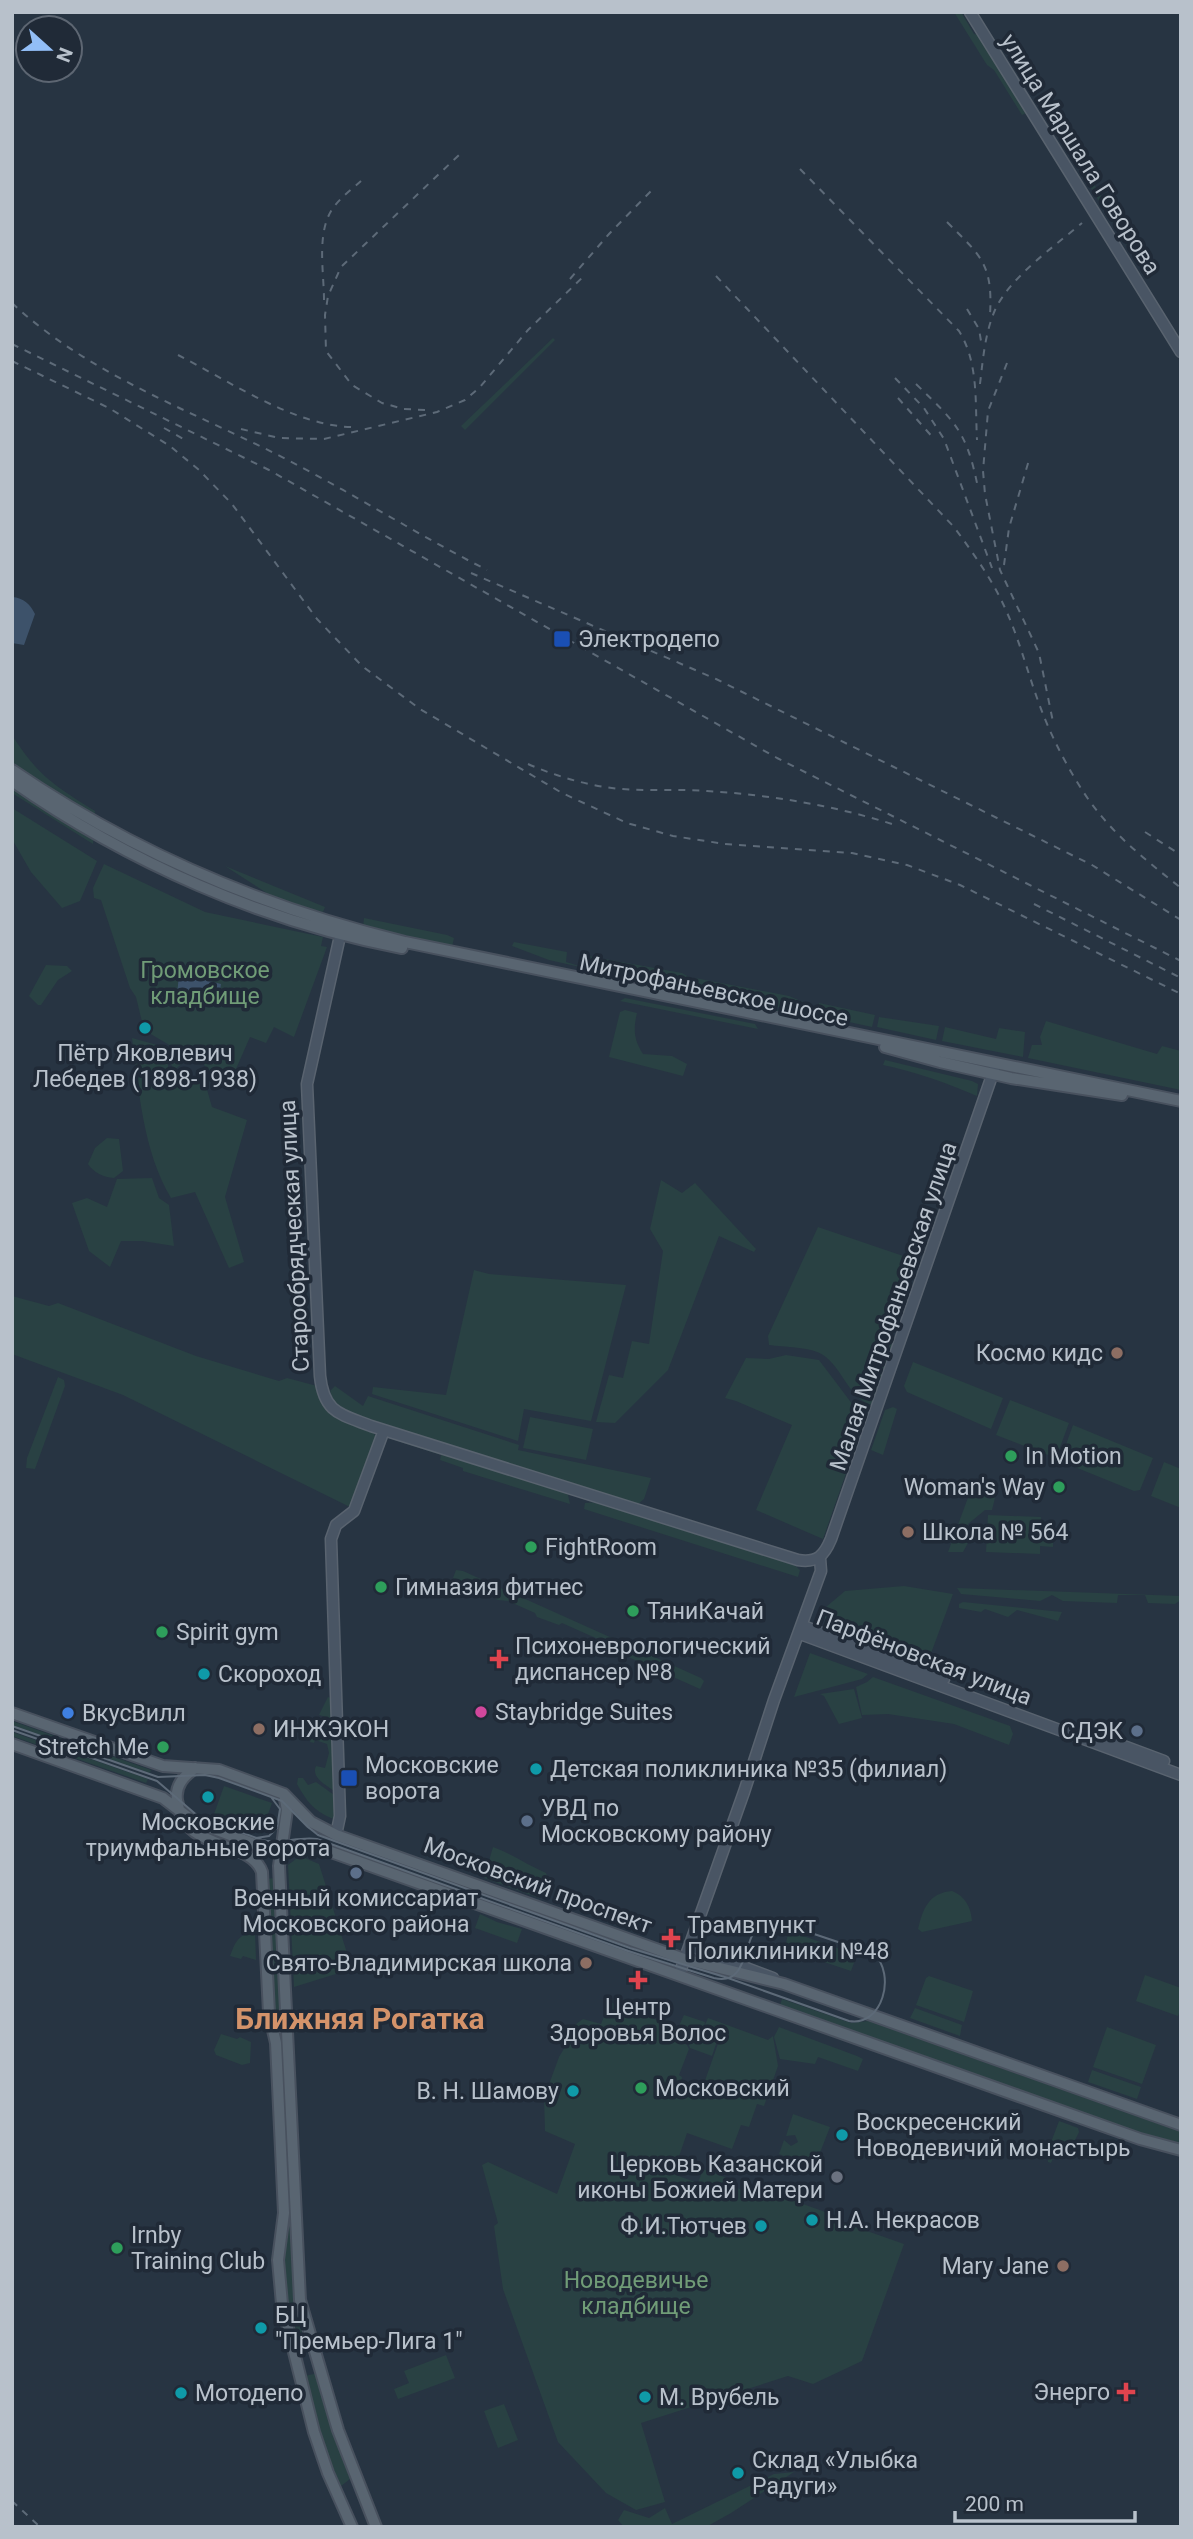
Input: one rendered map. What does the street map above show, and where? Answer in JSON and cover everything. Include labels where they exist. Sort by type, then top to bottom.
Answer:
[{"type":"main road","points":[[12,770],[97,829]]},
{"type":"main road","points":[[12,781],[97,829]]},
{"type":"main road","name":"Митрофаньевское шоссе","points":[[97,829],[243,898],[342,930],[1181,1108]]},
{"type":"main road","name":"Митрофаньевское шоссе","points":[[995,1069],[1181,1101]]},
{"type":"main road","name":"Московский проспект","points":[[12,1713],[163,1766],[219,1770],[284,1794],[311,1822],[335,1835],[684,1959],[782,1984],[1181,2125]]},
{"type":"main road","name":"Московский проспект","points":[[12,1744],[163,1798],[182,1815],[200,1825],[266,1847],[308,1846],[323,1849],[1140,2139],[1181,2150]]},
{"type":"main road","points":[[195,1768],[184,1777],[178,1787],[177,1799],[182,1815],[192,1830],[217,1844],[253,1858],[262,1871],[269,2013],[276,2043],[284,2213],[278,2260],[282,2304],[304,2400],[320,2452],[352,2527]]},
{"type":"main road","points":[[284,1794],[286,1820],[279,1868],[300,2300],[338,2430],[376,2527]]},
{"type":"main road","points":[[250,1842],[258,1844],[269,1841],[286,1820]]},
{"type":"main road","points":[[337,2493],[358,2484]]},
{"type":"street","name":"улица Маршала Говорова","points":[[970,12],[1181,352]]},
{"type":"street","name":"улица Маршала Говорова","points":[[978,12],[1181,340]]},
{"type":"street","name":"Старообрядческая улица","points":[[342,930],[307,1084],[320,1376],[323,1395],[333,1410],[384,1430],[784,1557],[815,1560]]},
{"type":"street","name":"Малая Митрофаньевская улица","points":[[679,1975],[771,1710],[803,1631],[821,1572],[815,1560],[827,1548],[838,1523],[995,1069]]},
{"type":"street","points":[[335,1835],[340,1816],[332,1533],[339,1522],[354,1511],[384,1430]]},
{"type":"street","name":"Парфёновская улица","points":[[803,1631],[1181,1768]]},
{"type":"street","name":"Парфёновская улица","points":[[803,1631],[1181,1774]]},
{"type":"street","points":[[690,1942],[701,1951],[741,1965],[782,1984]]},
{"type":"green space","points":[[954,12],[961,12],[974,34],[981,35],[1028,112],[1022,115]]},
{"type":"green space","points":[[1052,117],[1137,253],[1132,254],[1051,124]]},
{"type":"green space","points":[[553,338],[555,340],[465,430],[461,426]]},
{"type":"green space","points":[[12,735],[30,761],[48,779],[95,811],[93,844],[12,793]]},
{"type":"green space","points":[[12,808],[97,861],[80,901],[62,908],[31,872],[12,839]]},
{"type":"green space","name":"Громовское кладбище","points":[[104,864],[205,912],[323,937],[321,946],[327,947],[294,1037],[274,1027],[266,1043],[250,1037],[236,1069],[206,1070],[204,1064],[188,1059],[174,1070],[170,1062],[176,1049],[144,1030],[136,997],[130,988],[101,900],[94,898],[93,888]]},
{"type":"green space","points":[[225,866],[325,907],[323,912],[307,908],[306,910],[276,899]]},
{"type":"green space","points":[[364,918],[447,935],[454,938],[452,947],[363,927]]},
{"type":"green space","points":[[514,942],[567,952],[566,962],[589,969],[549,960],[512,946]]},
{"type":"green space","points":[[583,955],[682,973],[694,980],[695,978],[789,996],[810,1005],[811,1014],[597,970],[597,965],[581,962]]},
{"type":"green space","points":[[46,965],[67,966],[72,971],[58,980],[41,1005],[38,1005],[29,996]]},
{"type":"green space","points":[[596,973],[810,1017],[807,1019],[597,977]]},
{"type":"green space","points":[[625,998],[755,1024],[758,1029],[620,1001]]},
{"type":"green space","points":[[819,1003],[875,1015],[872,1027],[817,1015]]},
{"type":"green space","points":[[625,1010],[637,1013],[635,1035],[643,1054],[672,1056],[687,1064],[683,1076],[609,1057],[620,1012]]},
{"type":"green space","points":[[879,1017],[939,1026],[936,1040],[877,1027]]},
{"type":"green space","points":[[1046,1021],[1157,1054],[1162,1046],[1181,1051],[1181,1090],[1028,1058],[1032,1045],[1042,1045],[1040,1037]]},
{"type":"green space","points":[[945,1027],[996,1039],[999,1028],[1025,1032],[1023,1057],[942,1041]]},
{"type":"green space","points":[[132,1038],[168,1048],[168,1070],[204,1079],[212,1107],[247,1120],[225,1197],[244,1262],[229,1268],[195,1192],[171,1198],[162,1180],[148,1141]]},
{"type":"green space","points":[[885,1060],[972,1081],[978,1084],[977,1096],[931,1078],[883,1065]]},
{"type":"green space","points":[[107,1138],[119,1139],[123,1171],[114,1178],[99,1174],[88,1164],[95,1148]]},
{"type":"green space","points":[[152,1178],[159,1198],[169,1205],[174,1246],[121,1241],[110,1267],[89,1251],[72,1203],[87,1198],[107,1207],[117,1179]]},
{"type":"green space","points":[[661,1180],[682,1193],[695,1183],[756,1249],[754,1252],[719,1236],[668,1370],[615,1423],[596,1422],[609,1375],[623,1378],[632,1341],[649,1344],[663,1251],[650,1229]]},
{"type":"green space","points":[[818,1227],[918,1261],[889,1342],[894,1345],[873,1405],[858,1397],[830,1360],[818,1352],[769,1345],[768,1336]]},
{"type":"green space","points":[[474,1270],[489,1274],[626,1285],[591,1421],[524,1409],[518,1441],[372,1394],[373,1387],[446,1395]]},
{"type":"green space","points":[[12,1296],[49,1306],[58,1303],[196,1356],[279,1381],[287,1378],[317,1386],[333,1411],[353,1425],[373,1432],[376,1437],[350,1507],[123,1395],[12,1354]]},
{"type":"green space","points":[[786,1355],[819,1360],[856,1409],[839,1451],[851,1459],[823,1539],[756,1510],[792,1425],[725,1398],[746,1358],[769,1359]]},
{"type":"green space","points":[[913,1362],[1003,1398],[991,1429],[907,1392],[904,1386]]},
{"type":"green space","points":[[58,1377],[64,1380],[65,1386],[35,1469],[26,1468],[27,1458]]},
{"type":"green space","points":[[335,1386],[363,1406],[368,1396],[519,1445],[518,1450],[651,1478],[644,1499],[638,1504],[359,1416],[334,1403],[330,1391]]},
{"type":"green space","points":[[1010,1400],[1069,1423],[1056,1458],[996,1435]]},
{"type":"green space","points":[[893,1407],[897,1409],[883,1455],[871,1450],[885,1410]]},
{"type":"green space","points":[[530,1417],[593,1429],[586,1460],[523,1448]]},
{"type":"green space","points":[[1073,1425],[1153,1458],[1140,1490],[1134,1491],[1060,1461]]},
{"type":"green space","points":[[392,1436],[559,1489],[568,1495],[570,1504],[463,1471],[463,1468],[440,1460],[441,1455],[388,1438]]},
{"type":"green space","points":[[1164,1462],[1181,1469],[1181,1508],[1151,1496]]},
{"type":"green space","points":[[973,1484],[996,1494],[992,1510],[985,1510],[968,1524],[968,1543],[963,1552],[948,1552]]},
{"type":"green space","points":[[597,1502],[791,1562],[800,1570],[798,1577],[584,1509],[585,1503]]},
{"type":"green space","points":[[988,1515],[1041,1517],[1040,1541],[1042,1526],[1054,1526],[1053,1547],[1040,1546],[1040,1554],[986,1552]]},
{"type":"green space","points":[[456,1570],[704,1681],[700,1689],[626,1656],[627,1652],[562,1623],[559,1625],[537,1617],[535,1613],[508,1601],[498,1600],[453,1578]]},
{"type":"green space","points":[[904,1586],[953,1594],[930,1656],[821,1617],[820,1612],[845,1591]]},
{"type":"green space","points":[[957,1588],[1181,1596],[1181,1600],[1175,1604],[1148,1603],[1145,1595],[1118,1595],[1117,1603],[1063,1601],[1052,1595],[1040,1601],[961,1594]]},
{"type":"green space","points":[[963,1602],[1062,1612],[1058,1621],[1017,1610],[1008,1617],[985,1609],[981,1612],[959,1608],[959,1604]]},
{"type":"green space","points":[[810,1653],[868,1674],[862,1679],[794,1697]]},
{"type":"green space","points":[[873,1677],[1010,1726],[1013,1734],[1009,1745],[954,1724],[888,1714],[862,1715],[856,1687]]},
{"type":"green space","points":[[854,1689],[862,1718],[839,1724],[824,1696],[820,1694]]},
{"type":"green space","points":[[328,1697],[331,1698],[334,1791],[315,1774],[316,1766],[325,1768],[329,1753],[327,1744],[315,1740],[314,1743],[310,1742],[316,1720],[325,1722],[326,1717],[319,1715]]},
{"type":"green space","points":[[12,1721],[151,1770],[150,1773],[12,1725]]},
{"type":"green space","points":[[12,1732],[148,1779],[146,1783],[12,1736]]},
{"type":"green space","points":[[298,1778],[303,1778],[308,1785],[316,1782],[334,1795],[334,1819],[317,1810],[308,1801],[297,1784]]},
{"type":"green space","points":[[224,1786],[272,1803],[261,1834],[213,1817]]},
{"type":"green space","points":[[493,1847],[546,1873],[539,1898],[484,1878]]},
{"type":"green space","points":[[300,1856],[319,1864],[352,1969],[294,1987],[288,1865]]},
{"type":"green space","points":[[275,1878],[284,2086],[272,2013],[266,1879]]},
{"type":"green space","points":[[952,1891],[967,1903],[972,1921],[922,1932],[918,1929],[922,1914],[932,1898]]},
{"type":"green space","points":[[480,1914],[522,1929],[517,1943],[475,1928]]},
{"type":"green space","points":[[252,1932],[255,1934],[256,1960],[230,1956],[237,1941]]},
{"type":"green space","points":[[788,1933],[795,1933],[857,1955],[851,1971],[785,1949]]},
{"type":"green space","points":[[1145,1975],[1181,1988],[1181,2009],[1178,2016],[1136,2001]]},
{"type":"green space","points":[[929,1976],[973,1991],[964,2022],[916,2005]]},
{"type":"green space","points":[[782,1999],[851,2023],[868,2021],[1181,2132],[1181,2143],[1134,2131],[780,2005]]},
{"type":"green space","name":"Новодевичье кладбище","points":[[610,2002],[678,2028],[684,2015],[705,2022],[704,2027],[708,2018],[768,2040],[773,2036],[778,2066],[764,2106],[757,2104],[749,2127],[741,2125],[732,2149],[687,2133],[673,2174],[698,2183],[703,2169],[727,2178],[725,2184],[743,2190],[745,2183],[828,2213],[827,2217],[904,2244],[862,2361],[813,2384],[788,2376],[641,2423],[665,2502],[636,2510],[606,2493],[558,2442],[503,2289],[494,2226],[498,2223],[482,2165],[488,2162],[557,2194],[575,2144],[545,2131],[544,2098],[559,2057],[576,2029],[572,2027],[583,2019],[601,2024]],"holes":[[[721,2035],[701,2092],[681,2083],[682,2077],[679,2075],[689,2049],[674,2038],[688,2043],[690,2048],[712,2056]]]},
{"type":"green space","points":[[915,2008],[962,2025],[960,2036],[910,2018]]},
{"type":"green space","points":[[779,2027],[863,2059],[858,2071],[818,2057],[815,2064],[780,2059],[774,2037]]},
{"type":"green space","points":[[1107,2027],[1156,2045],[1142,2084],[1093,2067]]},
{"type":"green space","points":[[221,2034],[251,2042],[250,2063],[242,2065],[216,2055],[214,2050]]},
{"type":"green space","points":[[1092,2070],[1141,2087],[1137,2099],[1088,2082]]},
{"type":"green space","points":[[284,2112],[295,2301],[306,2351],[298,2345],[287,2303],[283,2261],[289,2229]]},
{"type":"green space","points":[[793,2114],[830,2127],[814,2168],[779,2154],[784,2140],[791,2146],[798,2142],[795,2135],[786,2136]]},
{"type":"green space","points":[[1059,2121],[1078,2128],[1079,2132],[1073,2144],[1060,2140],[1051,2163],[1048,2162],[1047,2153]]},
{"type":"green space","points":[[446,2355],[455,2378],[398,2399],[394,2389],[409,2383],[404,2371]]},
{"type":"green space","points":[[317,2375],[332,2431],[350,2479],[341,2486],[326,2454],[304,2376]]},
{"type":"green space","points":[[504,2404],[518,2440],[498,2448],[484,2411]]},
{"type":"green space","points":[[794,2472],[706,2527],[624,2527],[618,2520],[624,2510],[649,2518],[665,2508],[672,2524],[774,2474]]},
{"type":"water","points":[[12,597],[26,602],[35,614],[24,645],[12,643]]},
{"type":"water","points":[[179,975],[221,984],[218,1003],[177,995]]},
{"type":"tram line","points":[[12,1726],[158,1777],[205,1775],[219,1778],[282,1801],[318,1835],[630,1948],[728,1978],[849,2021],[861,2021],[870,2016],[883,1997],[884,1974],[881,1963],[874,1954],[769,1919],[760,1924],[753,1933],[741,1966],[735,1974],[727,1979],[714,1978],[628,1951],[317,1839],[276,1842],[262,1840],[199,1817],[157,1781],[12,1730]]},
{"type":"tram line","points":[[256,1838],[269,1836],[277,1828],[280,1809],[271,1797]]},
{"type":"railway","points":[[425,410],[404,409],[382,403],[352,385],[326,351],[325,315],[328,296],[341,267],[459,155]]},
{"type":"railway","points":[[800,169],[959,331],[973,370],[977,440]]},
{"type":"railway","points":[[324,300],[324,229],[339,200],[361,181]]},
{"type":"railway","points":[[570,279],[651,191]]},
{"type":"railway","points":[[947,222],[976,253],[987,272],[990,315]]},
{"type":"railway","points":[[980,384],[989,328],[1002,298],[1022,274],[1082,223]]},
{"type":"railway","points":[[241,429],[279,438],[324,439],[437,412],[465,400],[480,387],[528,330],[586,274]]},
{"type":"railway","points":[[716,276],[954,527],[1000,597],[1048,726],[1083,791],[1117,833],[1181,888]]},
{"type":"railway","points":[[12,303],[42,328],[106,370],[304,469],[487,570]]},
{"type":"railway","points":[[967,309],[979,329],[982,347]]},
{"type":"railway","points":[[12,344],[269,470],[777,758],[1181,961]]},
{"type":"railway","points":[[178,355],[287,412],[310,420],[355,427]]},
{"type":"railway","points":[[12,361],[109,408],[170,446],[199,470],[232,504],[317,619],[362,666],[420,709],[562,793],[627,823],[673,836],[725,844],[852,853],[907,865],[960,885],[1181,994]]},
{"type":"railway","points":[[1007,363],[988,411],[983,471],[985,494],[1000,570],[1039,653],[1053,722]]},
{"type":"railway","points":[[895,378],[924,408],[944,439],[992,568]]},
{"type":"railway","points":[[916,384],[957,428],[968,450],[977,483]]},
{"type":"railway","points":[[898,398],[935,440]]},
{"type":"railway","points":[[164,428],[185,440]]},
{"type":"railway","points":[[1004,565],[1009,528],[1029,460]]},
{"type":"railway","points":[[471,573],[716,679],[1092,865],[1181,920]]},
{"type":"railway","points":[[528,764],[597,786],[754,795],[824,806],[892,824]]},
{"type":"railway","points":[[1145,832],[1181,855]]},
{"type":"railway","points":[[1034,904],[1181,978]]},
{"type":"railway","points":[[12,2501],[40,2527]]},
{"type":"place","name":"Электродепо","points":[[562,639]]},
{"type":"place","name":"Пётр Яковлевич Лебедев (1898-1938)","points":[[145,1028]]},
{"type":"place","name":"Космо кидс","points":[[1117,1353]]},
{"type":"place","name":"In Motion","points":[[1011,1456]]},
{"type":"place","name":"Woman's Way","points":[[1059,1487]]},
{"type":"place","name":"Школа № 564","points":[[908,1532]]},
{"type":"place","name":"FightRoom","points":[[531,1547]]},
{"type":"place","name":"Гимназия фитнес","points":[[381,1587]]},
{"type":"place","name":"ТяниКачай","points":[[633,1611]]},
{"type":"place","name":"Spirit gym","points":[[162,1632]]},
{"type":"place","name":"Психоневрологический диспансер №8","points":[[499,1659]]},
{"type":"place","name":"Скороход","points":[[204,1674]]},
{"type":"place","name":"Staybridge Suites","points":[[481,1712]]},
{"type":"place","name":"ВкусВилл","points":[[68,1713]]},
{"type":"place","name":"ИНЖЭКОН","points":[[259,1729]]},
{"type":"place","name":"СДЭК","points":[[1137,1731]]},
{"type":"place","name":"Stretch Me","points":[[163,1747]]},
{"type":"place","name":"Детская поликлиника №35 (филиал)","points":[[536,1769]]},
{"type":"place","name":"Московские ворота","points":[[349,1778]]},
{"type":"place","name":"Московские триумфальные ворота","points":[[208,1797]]},
{"type":"place","name":"УВД по Московскому району","points":[[527,1821]]},
{"type":"place","name":"Военный комиссариат Московского района","points":[[356,1873]]},
{"type":"place","name":"Трамвпункт Поликлиники №48","points":[[671,1938]]},
{"type":"place","name":"Свято-Владимирская школа","points":[[586,1963]]},
{"type":"place","name":"Центр Здоровья Волос","points":[[638,1980]]},
{"type":"place","name":"Московский","points":[[641,2088]]},
{"type":"place","name":"В. Н. Шамову","points":[[573,2091]]},
{"type":"place","name":"Воскресенский Новодевичий монастырь","points":[[842,2135]]},
{"type":"place","name":"Церковь Казанской иконы Божией Матери","points":[[837,2177]]},
{"type":"place","name":"Н.А. Некрасов","points":[[812,2220]]},
{"type":"place","name":"Ф.И.Тютчев","points":[[761,2226]]},
{"type":"place","name":"Irnby Training Club","points":[[117,2248]]},
{"type":"place","name":"Mary Jane","points":[[1063,2266]]},
{"type":"place","name":"БЦ \"Премьер-Лига 1\"","points":[[261,2328]]},
{"type":"place","name":"Энерго","points":[[1126,2392]]},
{"type":"place","name":"Мотодепо","points":[[181,2393]]},
{"type":"place","name":"М. Врубель","points":[[645,2397]]},
{"type":"place","name":"Склад «Улыбка Радуги»","points":[[738,2473]]},
{"type":"district","name":"Ближняя Рогатка","points":[[360,2019]]}]
